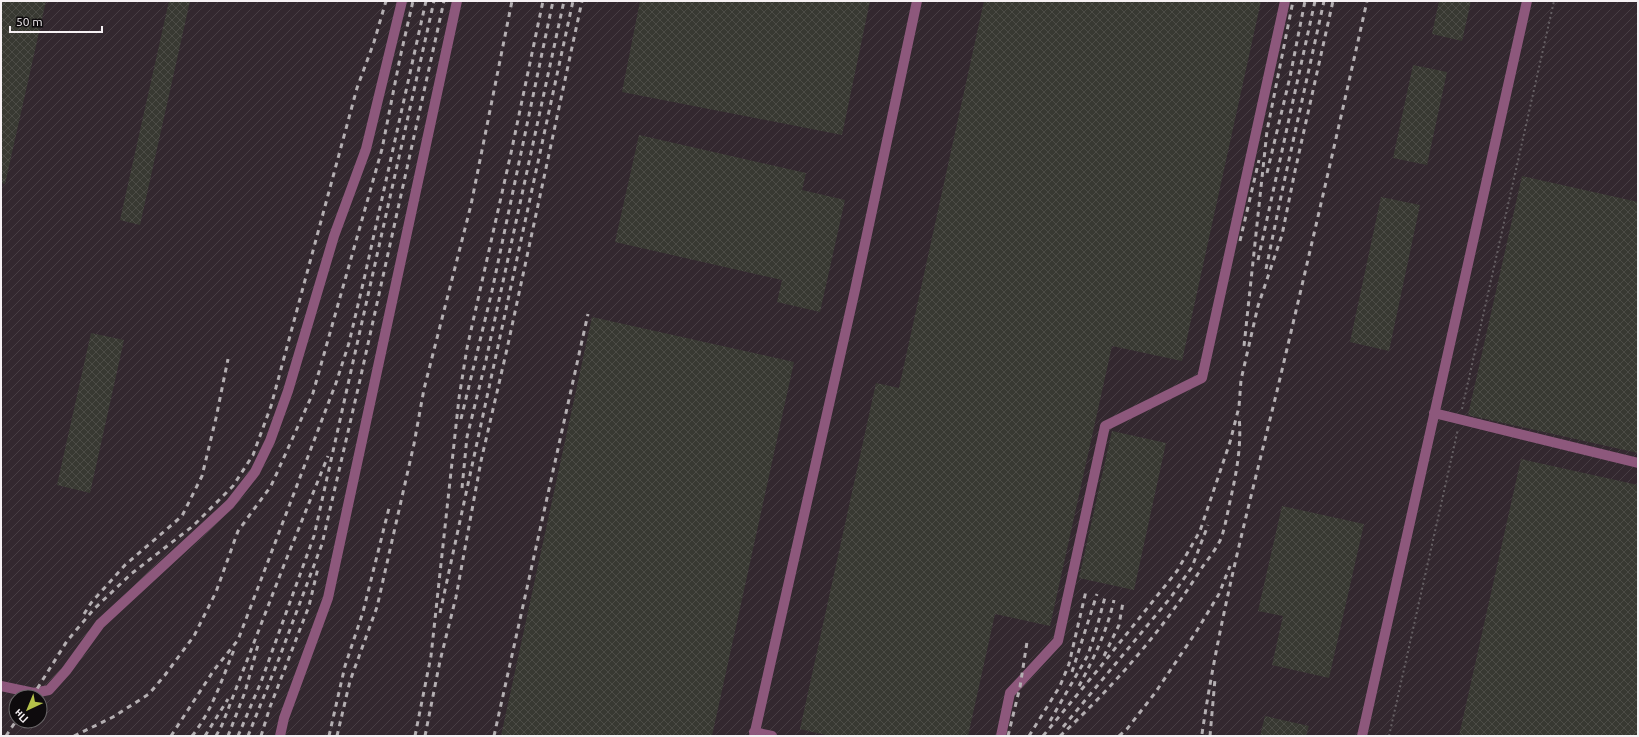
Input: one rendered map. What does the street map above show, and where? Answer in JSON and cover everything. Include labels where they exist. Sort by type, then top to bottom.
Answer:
[{"type":"lane","points":[[1,686],[34,693],[49,690],[66,671],[100,624],[230,504],[255,472],[270,441],[288,391],[334,236],[366,149],[402,1]]},
{"type":"lane","points":[[280,736],[284,718],[328,598],[457,1]]},
{"type":"lane","points":[[772,736],[754,734],[855,290],[917,1]]},
{"type":"lane","points":[[1001,736],[1010,693],[1058,642],[1105,426],[1202,378],[1285,1]]},
{"type":"lane","points":[[1362,736],[1527,1]]},
{"type":"lane","points":[[1434,412],[1638,463]]},
{"type":"path","points":[[1389,736],[1554,1]]},
{"type":"shaded area","points":[[1,1],[1638,1],[1638,736],[1,736]]},
{"type":"building","points":[[1,1],[46,1],[5,184],[1,183]]},
{"type":"building","points":[[169,1],[190,1],[140,225],[120,220]]},
{"type":"building","points":[[640,1],[870,1],[842,135],[622,92]]},
{"type":"building","points":[[984,1],[1261,1],[1182,361],[1112,346],[1050,626],[995,614],[968,736],[830,736],[800,729],[876,383],[899,388]]},
{"type":"building","points":[[1439,1],[1471,1],[1462,41],[1432,34]]},
{"type":"building","points":[[1413,65],[1447,72],[1427,165],[1393,158]]},
{"type":"building","points":[[639,135],[806,173],[802,190],[845,200],[820,312],[777,302],[782,280],[615,242]]},
{"type":"building","points":[[1522,176],[1638,202],[1638,453],[1468,415]]},
{"type":"building","points":[[1381,197],[1420,205],[1389,351],[1350,342]]},
{"type":"building","points":[[592,317],[794,362],[712,736],[501,736]]},
{"type":"building","points":[[91,333],[124,340],[90,493],[57,485]]},
{"type":"building","points":[[1112,431],[1166,443],[1134,590],[1079,578]]},
{"type":"building","points":[[1521,459],[1638,485],[1638,736],[1459,736]]},
{"type":"building","points":[[1282,506],[1364,524],[1329,678],[1272,665],[1283,616],[1258,611]]},
{"type":"building","points":[[1265,716],[1309,726],[1306,736],[1260,736]]},
{"type":"railway","points":[[37,689],[67,641],[94,609],[131,574],[193,526],[233,486],[253,455],[271,406],[357,88],[374,42],[386,1]]},
{"type":"railway","points":[[74,736],[113,717],[149,694],[165,675],[194,636],[216,592],[238,531],[271,486],[313,393],[382,149],[413,1]]},
{"type":"railway","points":[[171,736],[214,670],[238,640],[336,383],[349,343],[426,1]]},
{"type":"railway","points":[[238,736],[261,682],[314,536],[434,1]]},
{"type":"railway","points":[[248,736],[322,544],[444,1]]},
{"type":"railway","points":[[337,736],[350,681],[377,607],[414,444],[424,389],[471,205],[512,1]]},
{"type":"railway","points":[[415,736],[431,656],[459,398],[467,348],[511,153],[543,1]]},
{"type":"railway","points":[[461,419],[492,291],[553,1]]},
{"type":"railway","points":[[462,488],[467,437],[486,360],[564,1]]},
{"type":"railway","points":[[440,613],[573,1]]},
{"type":"railway","points":[[425,736],[440,661],[456,597],[481,461],[507,349],[582,1]]},
{"type":"railway","points":[[1244,346],[1267,131],[1293,1]]},
{"type":"railway","points":[[1267,173],[1290,77],[1305,1]]},
{"type":"railway","points":[[1258,260],[1315,1]]},
{"type":"railway","points":[[1266,269],[1324,1]]},
{"type":"railway","points":[[1043,736],[1177,571],[1200,531],[1230,442],[1239,407],[1241,380],[1258,306],[1282,235],[1333,1]]},
{"type":"railway","points":[[1202,734],[1217,648],[1235,562],[1300,294],[1367,1]]},
{"type":"railway","points":[[1240,241],[1259,160]]},
{"type":"railway","points":[[494,736],[588,314]]},
{"type":"railway","points":[[84,614],[91,603],[125,565],[182,516],[202,476],[228,359]]},
{"type":"railway","points":[[1060,736],[1118,678],[1154,636],[1213,553],[1222,536],[1236,472],[1240,439],[1239,416]]},
{"type":"railway","points":[[216,736],[222,725],[328,456]]},
{"type":"railway","points":[[329,736],[345,666],[363,612],[390,504]]},
{"type":"railway","points":[[1063,727],[1171,597],[1192,567],[1208,525]]},
{"type":"railway","points":[[1119,736],[1127,729],[1155,693],[1196,632],[1219,594],[1230,566]]},
{"type":"railway","points":[[261,736],[270,707],[309,606],[318,568]]},
{"type":"railway","points":[[1029,736],[1060,686],[1069,664],[1086,591]]},
{"type":"railway","points":[[1072,672],[1097,594]]},
{"type":"railway","points":[[1050,721],[1088,655],[1105,597]]},
{"type":"railway","points":[[1079,686],[1100,644],[1108,623],[1114,600]]},
{"type":"railway","points":[[1104,656],[1119,625],[1123,602]]},
{"type":"railway","points":[[1008,736],[1020,687],[1027,642]]},
{"type":"railway","points":[[228,736],[245,692],[258,645]]},
{"type":"railway","points":[[192,736],[211,705],[234,650]]},
{"type":"railway","points":[[1210,736],[1215,679]]},
{"type":"railway","points":[[205,736],[228,699]]},
{"type":"railway","points":[[6,736],[11,729]]}]
